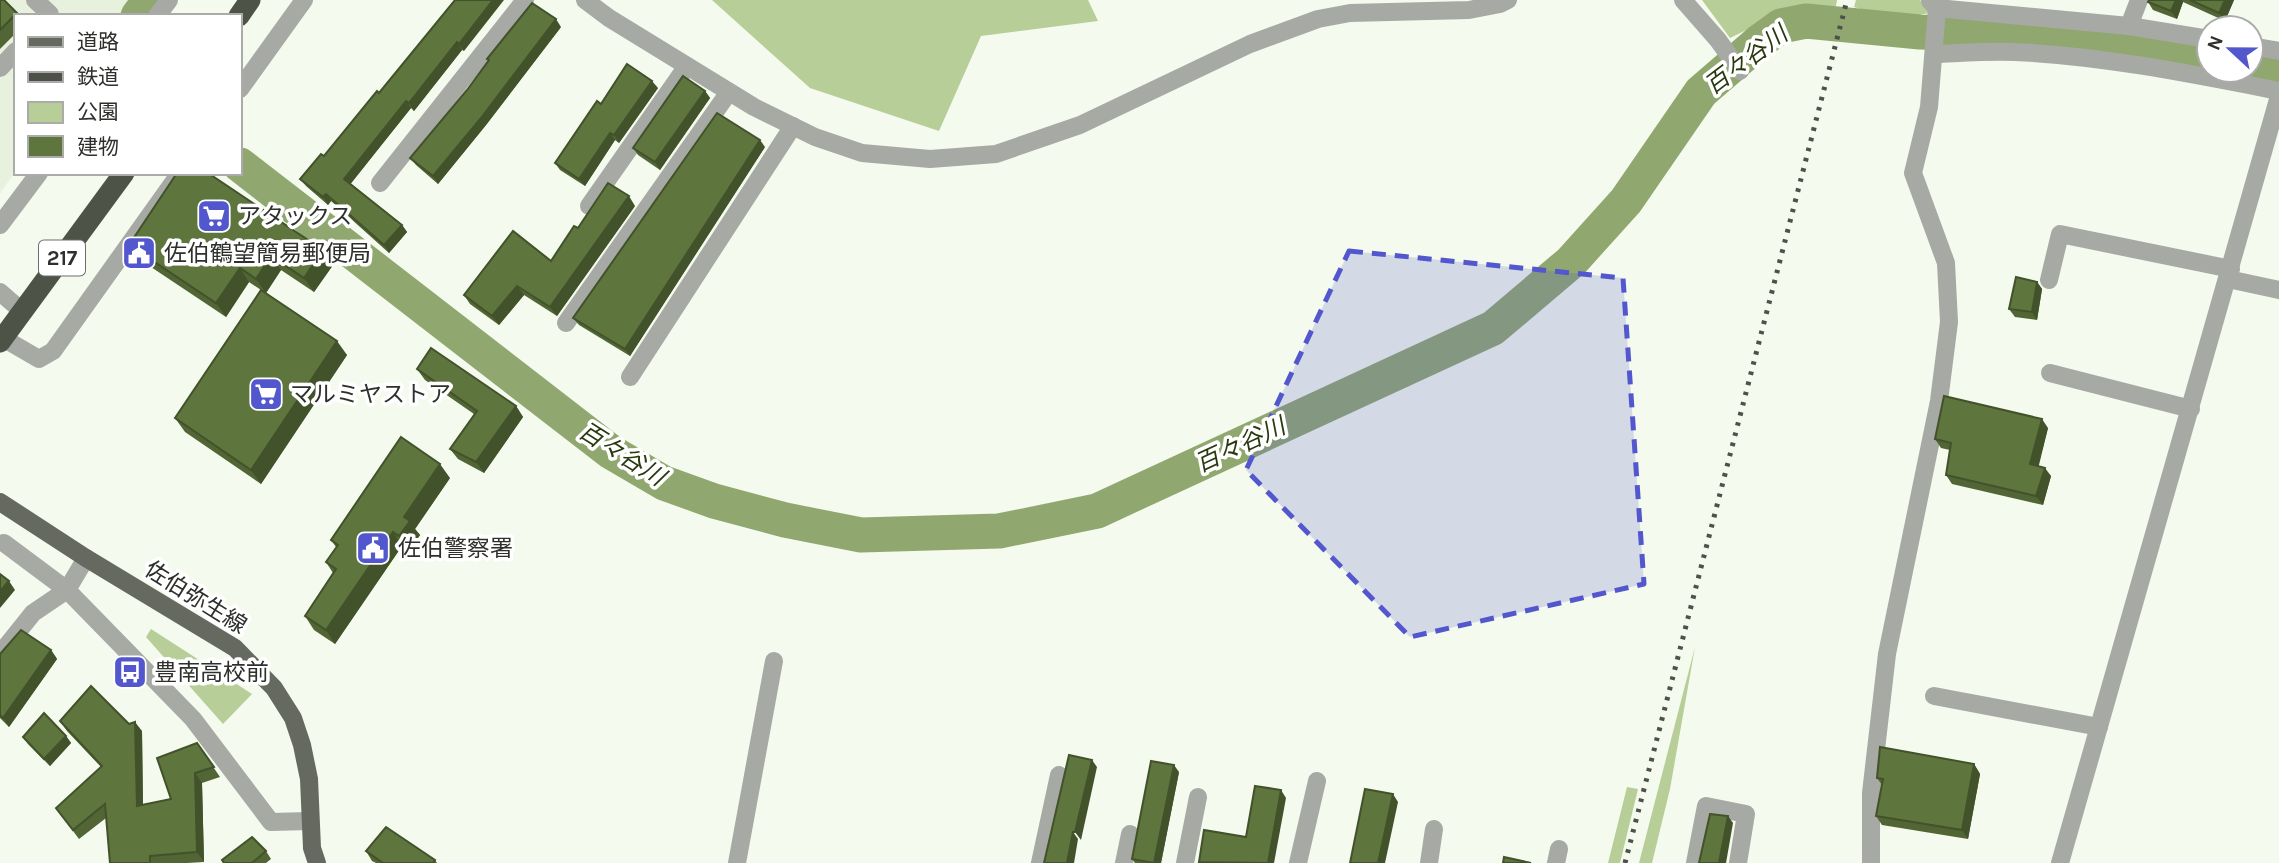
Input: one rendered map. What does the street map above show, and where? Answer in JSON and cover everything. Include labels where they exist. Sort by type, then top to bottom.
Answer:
[{"type":"highway","name":"217","points":[[1,340],[123,175]]},
{"type":"main road","name":"佐伯弥生線","points":[[0,502],[86,558],[235,648],[274,688],[293,719],[302,745],[309,779],[312,848],[317,863]]},
{"type":"street","points":[[35,0],[50,14]]},
{"type":"street","points":[[244,83],[304,0]]},
{"type":"street","points":[[380,183],[525,0]]},
{"type":"street","points":[[584,0],[729,92],[793,126],[862,153],[930,159],[996,154],[1080,125],[1250,44],[1318,19],[1350,13],[1469,10],[1508,0]]},
{"type":"street","points":[[1683,0],[1718,40],[1740,71]]},
{"type":"street","points":[[2129,26],[2139,0]]},
{"type":"street","points":[[1871,863],[1871,793],[1887,654],[1939,401],[1949,322],[1946,263],[1913,173],[1929,107],[1935,54],[1933,4],[2129,26],[2195,37]]},
{"type":"street","points":[[1935,54],[2014,52],[2078,59],[2199,75],[2279,93],[2230,274],[2060,863]]},
{"type":"street","points":[[0,68],[14,53]]},
{"type":"street","points":[[589,206],[687,66]]},
{"type":"street","points":[[566,323],[729,92]]},
{"type":"street","points":[[630,377],[793,126]]},
{"type":"street","points":[[0,225],[38,175]]},
{"type":"street","points":[[1,340],[39,359],[52,351],[179,175]]},
{"type":"street","points":[[2049,280],[2060,234],[2230,274],[2279,290]]},
{"type":"street","points":[[0,292],[23,312]]},
{"type":"street","points":[[2050,373],[2191,410]]},
{"type":"street","points":[[4,543],[67,590],[193,719],[271,821],[310,821]]},
{"type":"street","points":[[0,654],[33,612],[67,590],[86,558]]},
{"type":"street","points":[[737,863],[774,661]]},
{"type":"street","points":[[1934,696],[2099,727]]},
{"type":"street","points":[[1040,863],[1059,775]]},
{"type":"street","points":[[1298,863],[1317,781]]},
{"type":"street","points":[[1185,863],[1198,797]]},
{"type":"street","points":[[1695,863],[1706,806],[1746,814],[1738,863]]},
{"type":"street","points":[[1429,863],[1434,829]]},
{"type":"street","points":[[1124,863],[1130,835]]},
{"type":"highlighted area","points":[[1349,251],[1623,278],[1644,584],[1410,637],[1246,470]]},
{"type":"shaded area","points":[[0,0],[137,0],[127,14],[14,14],[14,174],[0,193]]},
{"type":"green space","points":[[712,0],[1088,0],[1098,21],[981,36],[939,131],[810,88]]},
{"type":"green space","points":[[1702,0],[1837,0],[1836,6],[1790,9],[1730,38]]},
{"type":"green space","points":[[1856,0],[1920,0],[1930,13],[1894,19],[1854,7]]},
{"type":"green space","points":[[151,629],[252,694],[223,724],[146,637]]},
{"type":"green space","points":[[1695,647],[1670,789],[1652,863],[1639,863]]},
{"type":"green space","points":[[1627,787],[1638,789],[1620,863],[1608,863]]},
{"type":"building","points":[[0,0],[4,0],[17,13],[0,30]]},
{"type":"building","points":[[455,0],[493,0],[409,103],[406,101],[344,179],[402,225],[384,245],[326,194],[323,197],[300,179],[321,154],[324,156],[377,91],[379,93]]},
{"type":"building","points":[[2176,0],[2171,11],[2148,2]]},
{"type":"building","points":[[2190,0],[2225,0],[2219,13]]},
{"type":"building","points":[[532,3],[556,19],[433,176],[410,158],[467,90],[489,60],[487,59]]},
{"type":"building","points":[[627,64],[652,81],[614,135],[610,133],[579,179],[555,163],[597,101],[601,104]]},
{"type":"building","points":[[683,76],[705,91],[655,162],[633,148]]},
{"type":"building","points":[[717,113],[760,140],[625,349],[573,318]]},
{"type":"building","name":"アタックス","points":[[176,175],[211,175],[323,250],[304,278],[271,256],[256,279],[240,268],[216,303],[129,245]]},
{"type":"building","points":[[608,183],[629,196],[550,307],[517,286],[492,316],[464,295],[513,231],[551,261],[574,226],[578,228]]},
{"type":"building","points":[[2016,277],[2037,282],[2032,312],[2009,309]]},
{"type":"building","name":"マルミヤストア","points":[[261,290],[337,341],[251,470],[175,418]]},
{"type":"building","points":[[431,348],[516,406],[476,462],[450,449],[477,411],[417,369]]},
{"type":"building","points":[[1944,396],[2042,419],[2030,464],[2045,468],[2036,496],[1946,475],[1951,443],[1935,439]]},
{"type":"building","points":[[401,437],[440,464],[404,517],[410,521],[399,536],[393,532],[326,630],[305,616],[336,569],[326,562],[338,545],[331,540]]},
{"type":"building","points":[[0,574],[9,581],[0,591]]},
{"type":"building","points":[[21,630],[51,650],[3,718],[0,715],[0,654]]},
{"type":"building","points":[[91,686],[129,724],[135,722],[137,806],[171,799],[157,758],[197,743],[214,767],[195,773],[197,852],[150,856],[150,863],[110,863],[105,804],[73,830],[56,808],[102,766],[60,721]]},
{"type":"building","points":[[44,713],[66,736],[44,759],[23,737]]},
{"type":"building","points":[[1880,747],[1974,764],[1962,830],[1876,816],[1883,779],[1877,778]]},
{"type":"building","points":[[1069,755],[1092,760],[1067,863],[1044,863]]},
{"type":"building","points":[[1151,761],[1174,765],[1154,863],[1132,859]]},
{"type":"building","points":[[1255,786],[1281,790],[1268,863],[1199,862],[1204,830],[1246,837]]},
{"type":"building","points":[[1365,789],[1393,794],[1378,863],[1350,863]]},
{"type":"building","points":[[1710,814],[1728,816],[1719,863],[1699,863]]},
{"type":"building","points":[[386,827],[435,860],[433,863],[383,863],[366,851]]},
{"type":"building","points":[[252,837],[266,851],[252,863],[224,863],[222,860]]},
{"type":"building","points":[[1504,857],[1531,863],[1503,863]]},
{"type":"waterway","name":"百々谷川","points":[[140,14],[150,0]]},
{"type":"waterway","name":"百々谷川","points":[[242,167],[611,452],[664,483],[714,501],[785,520],[861,535],[999,531],[1097,511],[1493,328],[1571,262],[1626,201],[1701,92],[1781,26],[1806,21],[1920,32],[2077,38],[2195,58]]},
{"type":"waterway","name":"百々谷川","points":[[2265,70],[2279,72]]},
{"type":"railway","points":[[1625,863],[1847,0]]},
{"type":"place","name":"アタックス","points":[[214,216]]},
{"type":"place","name":"佐伯鶴望簡易郵便局","points":[[139,253]]},
{"type":"place","name":"マルミヤストア","points":[[266,394]]},
{"type":"place","name":"佐伯警察署","points":[[373,548]]},
{"type":"place","name":"豊南高校前","points":[[130,672]]}]
